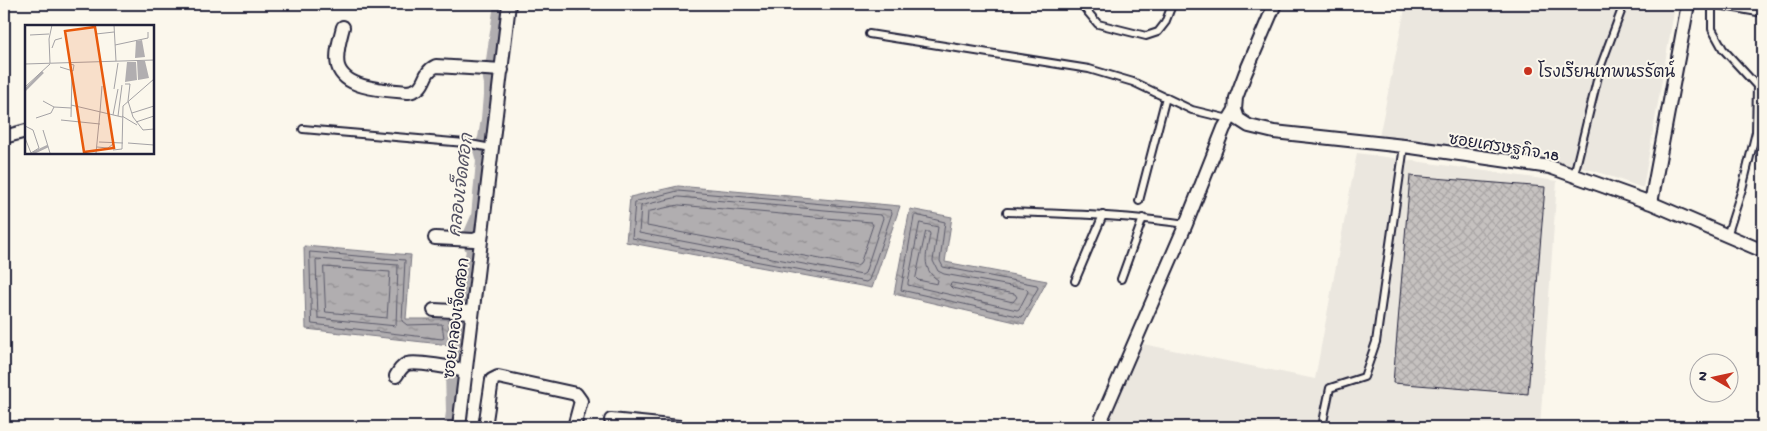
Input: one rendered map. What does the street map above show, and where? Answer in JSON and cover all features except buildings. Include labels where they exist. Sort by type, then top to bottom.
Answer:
[{"type":"street","name":"ซอยคลองเจ็ดศอก","points":[[458,427],[462,370],[477,238],[498,70],[509,4]]},
{"type":"street","points":[[1098,427],[1186,224],[1224,128],[1232,115],[1239,90],[1274,4]]},
{"type":"street","points":[[1651,203],[1688,4]]},
{"type":"street","points":[[343,27],[338,65],[342,74],[357,85],[408,92],[416,91],[422,87],[427,73],[436,66],[498,70]]},
{"type":"street","name":"ซอยเศรษฐกิจ 18","points":[[1232,115],[1249,126],[1274,132],[1404,146],[1550,167],[1651,203],[1763,251]]},
{"type":"street","points":[[4,137],[25,131]]},
{"type":"street","points":[[435,238],[453,240],[477,238]]},
{"type":"street","points":[[434,310],[469,312]]},
{"type":"street","points":[[396,376],[401,368],[408,364],[440,366],[462,370]]},
{"type":"street","points":[[485,427],[492,380],[498,377],[576,394],[581,401],[574,427]]},
{"type":"street","points":[[611,420],[651,426],[680,427]]},
{"type":"lane","points":[[1081,4],[1098,24],[1146,36],[1158,32],[1165,23],[1172,5]]},
{"type":"lane","points":[[1727,236],[1742,189],[1756,132],[1757,86],[1723,49],[1712,29],[1713,4],[1763,13]]},
{"type":"lane","points":[[1574,175],[1600,68],[1622,9]]},
{"type":"lane","points":[[869,34],[1089,68],[1133,82],[1192,110],[1232,115]]},
{"type":"lane","points":[[1139,201],[1166,98]]},
{"type":"lane","points":[[303,129],[464,143],[488,148]]},
{"type":"lane","points":[[1322,427],[1330,388],[1364,378],[1376,342],[1404,146]]},
{"type":"lane","points":[[1007,212],[1103,215],[1186,224]]},
{"type":"lane","points":[[1074,281],[1103,215]]},
{"type":"lane","points":[[1121,279],[1143,218]]},
{"type":"shaded area","name":"โรงเรียนเทพนรรัตน์","points":[[1406,4],[1666,4],[1675,6],[1643,188],[1595,171],[1542,159],[1379,137]]},
{"type":"shaded area","points":[[1357,153],[1557,181],[1540,427],[1106,427],[1143,344],[1315,379]]},
{"type":"water","points":[[678,186],[900,206],[872,288],[626,242],[630,197]]},
{"type":"water","points":[[910,209],[952,217],[945,262],[1047,281],[1024,324],[894,294]]},
{"type":"water","points":[[304,246],[411,255],[406,319],[448,319],[450,345],[306,329]]},
{"type":"waterway","name":"คลองเจ็ดศอก","points":[[450,427],[452,412],[451,371],[460,355],[462,311],[472,250],[467,240],[477,217],[482,161],[479,150],[484,138],[487,119],[490,84],[488,73],[492,60],[500,4]]},
{"type":"place","name":"โรงเรียนเทพนรรัตน์","points":[[1528,71]]}]
